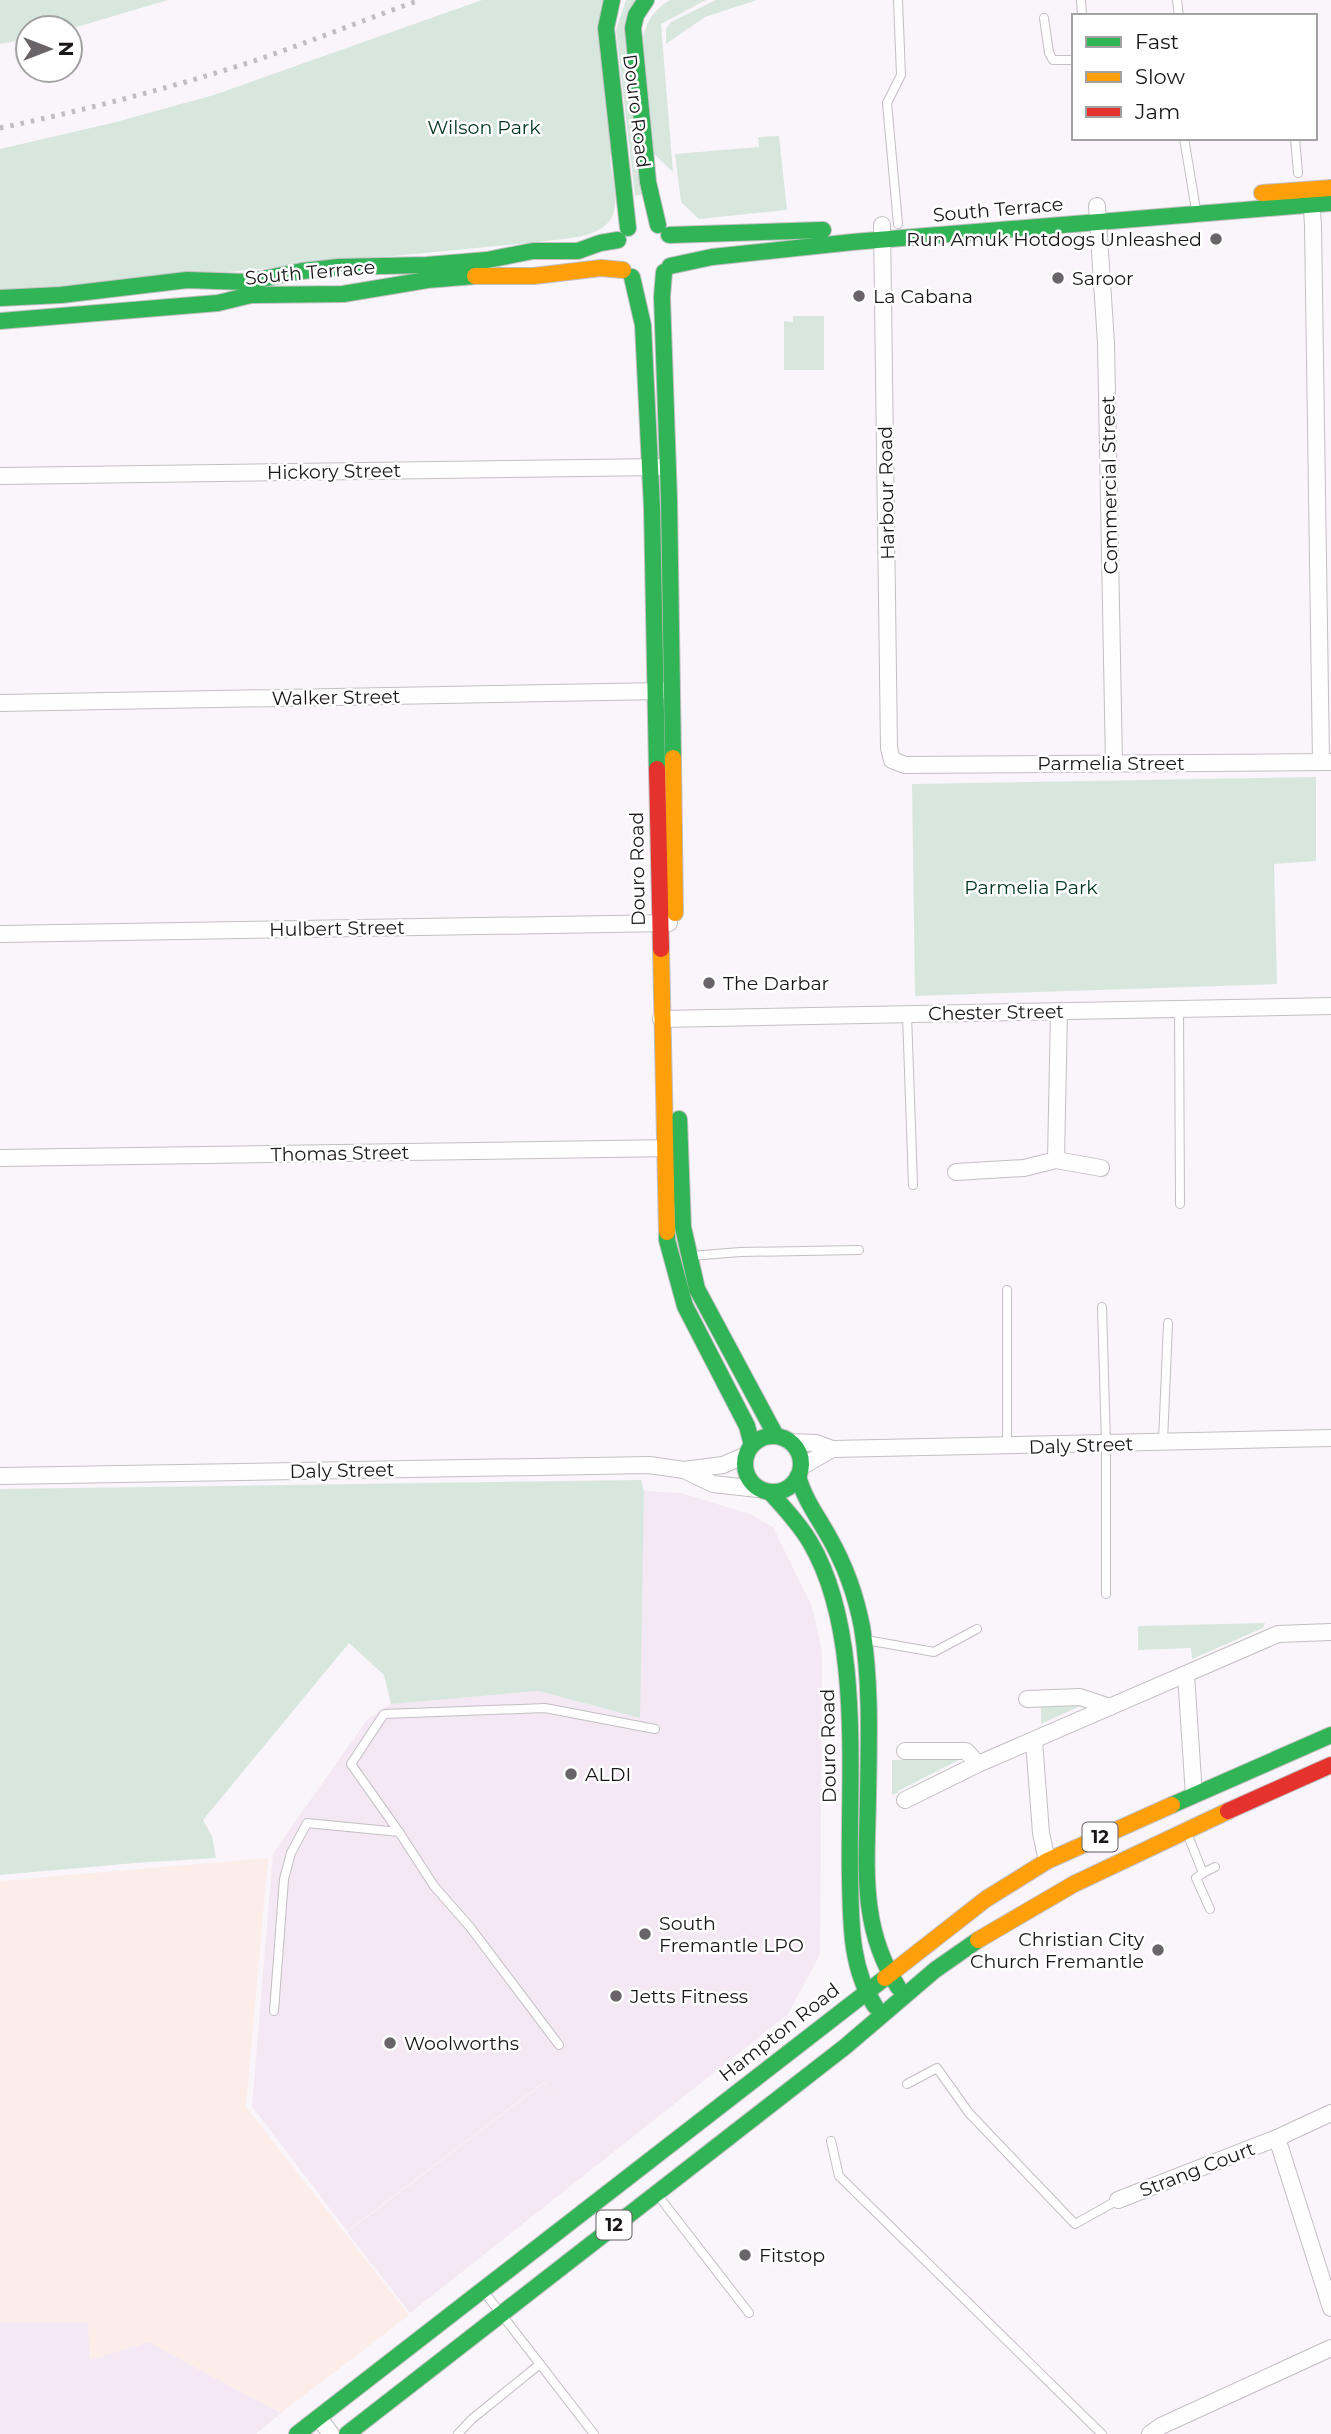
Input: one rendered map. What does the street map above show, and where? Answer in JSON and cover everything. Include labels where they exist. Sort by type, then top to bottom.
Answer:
[{"type":"street","name":"Douro Road","points":[[612,0],[606,28],[625,188],[623,234]]},
{"type":"street","name":"Douro Road","points":[[646,0],[636,15],[634,44],[648,182],[664,230]]},
{"type":"street","name":"South Terrace","points":[[664,230],[888,230],[1311,197],[1331,188]]},
{"type":"street","points":[[1311,197],[1326,762]]},
{"type":"street","name":"South Terrace","points":[[1311,197],[1331,203]]},
{"type":"street","name":"Commercial Street","points":[[1098,214],[1106,343],[1114,764]]},
{"type":"street","points":[[642,222],[664,230],[674,250],[667,269],[650,280],[628,273],[616,256],[623,234],[642,222]]},
{"type":"street","name":"South Terrace","points":[[667,269],[712,257],[888,230]]},
{"type":"street","name":"Harbour Road","points":[[888,230],[889,748],[892,760]]},
{"type":"street","name":"South Terrace","points":[[0,299],[61,295],[187,280],[247,282],[391,260],[426,265],[487,260],[533,251],[579,251],[623,234]]},
{"type":"street","name":"South Terrace","points":[[0,321],[218,303],[251,295],[343,294],[427,280],[495,275],[534,276],[601,268],[628,273]]},
{"type":"street","name":"Douro Road","points":[[667,269],[663,321],[673,691],[667,923]]},
{"type":"street","name":"Douro Road","points":[[628,273],[643,325],[650,467],[655,691],[667,923],[672,1148],[667,1240],[685,1306],[747,1426],[749,1450]]},
{"type":"street","name":"Hickory Street","points":[[0,476],[668,467]]},
{"type":"street","name":"Walker Street","points":[[0,703],[673,691]]},
{"type":"street","name":"Parmelia Street","points":[[892,760],[905,765],[1326,762]]},
{"type":"street","name":"Hulbert Street","points":[[0,933],[667,923]]},
{"type":"street","name":"Chester Street","points":[[669,1018],[1331,1006]]},
{"type":"street","points":[[1056,1160],[1059,1011]]},
{"type":"street","name":"Douro Road","points":[[672,1148],[688,1256],[697,1289],[783,1439]]},
{"type":"street","name":"Thomas Street","points":[[0,1158],[672,1148]]},
{"type":"street","points":[[956,1172],[1024,1168],[1056,1160],[1101,1168]]},
{"type":"street","points":[[767,1436],[783,1439],[800,1457],[799,1472],[786,1489],[764,1490],[746,1474],[749,1450],[767,1436]]},
{"type":"street","name":"Daly Street","points":[[783,1439],[816,1443],[832,1449],[1331,1438]]},
{"type":"street","name":"Daly Street","points":[[799,1472],[832,1449]]},
{"type":"street","name":"Daly Street","points":[[0,1476],[635,1465],[684,1469],[723,1465],[749,1450]]},
{"type":"street","name":"Daly Street","points":[[684,1469],[713,1484],[764,1490]]},
{"type":"street","name":"Douro Road","points":[[799,1472],[802,1492],[842,1565],[857,1607],[867,1679],[869,1911],[875,1945],[888,1973],[904,1995]]},
{"type":"street","name":"Douro Road","points":[[764,1490],[794,1519],[814,1549],[835,1601],[842,1629],[848,1675],[852,1929],[855,1961],[865,1991],[880,2015]]},
{"type":"street","points":[[905,1800],[978,1764],[1278,1634],[1331,1632]]},
{"type":"street","points":[[1186,1675],[1194,1794]]},
{"type":"street","points":[[1027,1699],[1080,1697],[1110,1707]]},
{"type":"street","name":"Hampton Road","points":[[297,2434],[986,1899],[1047,1861],[1331,1735]]},
{"type":"street","points":[[1034,1741],[1041,1833],[1047,1861]]},
{"type":"street","points":[[905,1751],[966,1751],[978,1764]]},
{"type":"street","name":"12","points":[[347,2434],[846,2046],[904,1995],[991,1932],[1070,1886],[1331,1765]]},
{"type":"street","name":"Strang Court","points":[[1118,2200],[1277,2138],[1331,2113]]},
{"type":"street","name":"Strang Court","points":[[1277,2138],[1331,2308]]},
{"type":"street","points":[[1150,2434],[1161,2426],[1331,2348]]},
{"type":"street","points":[[319,2418],[331,2434]]},
{"type":"lane","points":[[888,230],[887,103],[901,75],[898,0]]},
{"type":"lane","points":[[1044,18],[1049,53],[1053,60],[1072,60]]},
{"type":"lane","points":[[1295,140],[1298,173]]},
{"type":"lane","points":[[1186,141],[1195,206]]},
{"type":"lane","points":[[1179,1010],[1180,1204]]},
{"type":"lane","points":[[907,1014],[914,1185]]},
{"type":"lane","points":[[688,1256],[740,1252],[859,1250]]},
{"type":"lane","points":[[1007,1290],[1007,1447]]},
{"type":"lane","points":[[1102,1307],[1106,1594]]},
{"type":"lane","points":[[1163,1442],[1168,1323]]},
{"type":"lane","points":[[863,1640],[934,1652],[977,1629]]},
{"type":"lane","points":[[559,2045],[470,1927],[434,1886],[351,1764],[384,1714],[545,1708],[655,1729]]},
{"type":"lane","points":[[274,2011],[284,1879],[291,1853],[307,1823],[399,1832]]},
{"type":"lane","points":[[1186,1830],[1203,1873]]},
{"type":"lane","points":[[1210,1909],[1196,1878],[1215,1867]]},
{"type":"lane","points":[[907,2084],[937,2068],[969,2113],[1074,2224],[1118,2200]]},
{"type":"lane","points":[[831,2141],[839,2176],[1102,2434]]},
{"type":"lane","points":[[656,2193],[701,2247],[749,2313]]},
{"type":"lane","points":[[483,2291],[594,2434]]},
{"type":"lane","points":[[458,2434],[472,2419],[540,2364]]},
{"type":"shaded area","points":[[644,1491],[680,1493],[750,1514],[773,1527],[812,1607],[822,1652],[820,1954],[788,2014],[410,2313],[347,2232],[544,2083],[558,2098],[544,2082],[347,2231],[252,2106],[273,1853],[367,1720],[391,1704],[538,1691],[639,1718]]},
{"type":"shaded area","points":[[268,1858],[246,2107],[409,2315],[281,2413],[148,2342],[90,2360],[88,2323],[0,2323],[0,1881]]},
{"type":"shaded area","points":[[0,2323],[88,2323],[90,2360],[148,2342],[281,2413],[256,2434],[0,2434]]},
{"type":"green space","points":[[0,0],[168,0],[84,25],[84,14],[14,14],[14,42],[0,44]]},
{"type":"green space","name":"Wilson Park","points":[[482,0],[603,0],[612,153],[610,157],[615,206],[612,217],[596,231],[573,238],[538,242],[0,294],[0,149],[112,123],[214,95]]},
{"type":"green space","points":[[626,0],[636,0],[644,194],[635,196],[616,30]]},
{"type":"green space","points":[[670,0],[706,0],[661,24],[673,172],[654,154],[643,37],[652,16]]},
{"type":"green space","points":[[716,0],[757,0],[705,17],[666,44],[666,29],[671,22]]},
{"type":"green space","points":[[779,136],[787,210],[699,219],[681,202],[675,154],[759,147],[758,137]]},
{"type":"green space","points":[[793,316],[824,316],[824,370],[784,370],[784,321],[793,322]]},
{"type":"green space","name":"Parmelia Park","points":[[1316,777],[1316,861],[1274,864],[1277,984],[915,996],[912,784]]},
{"type":"green space","points":[[641,1480],[644,1491],[640,1718],[538,1691],[391,1704],[384,1675],[349,1643],[203,1820],[212,1836],[216,1858],[0,1875],[0,1489]]},
{"type":"green space","points":[[1265,1623],[1263,1628],[1192,1659],[1191,1648],[1138,1650],[1138,1626]]},
{"type":"green space","points":[[1080,1706],[1041,1724],[1041,1707]]},
{"type":"green space","points":[[963,1758],[898,1793],[892,1795],[892,1760]]},
{"type":"railway","points":[[0,128],[128,98],[222,71],[420,0]]},
{"type":"traffic: fast","points":[[612,0],[606,28],[628,228]]},
{"type":"traffic: fast","points":[[646,0],[636,15],[633,28],[648,182],[658,225]]},
{"type":"traffic: fast","points":[[670,266],[712,257],[853,242],[1331,203]]},
{"type":"traffic: fast","points":[[669,235],[823,230]]},
{"type":"traffic: fast","points":[[0,298],[61,295],[187,280],[247,282],[339,267],[427,265],[487,260],[533,251],[578,251],[618,240]]},
{"type":"traffic: fast","points":[[664,272],[662,297],[669,499],[673,758]]},
{"type":"traffic: fast","points":[[0,321],[218,303],[251,295],[343,294],[427,280],[475,276]]},
{"type":"traffic: fast","points":[[632,277],[643,325],[652,508],[657,769]]},
{"type":"traffic: fast","points":[[679,1119],[683,1227],[697,1289],[776,1436]]},
{"type":"traffic: fast","points":[[667,1232],[685,1306],[747,1426],[752,1445]]},
{"type":"traffic: fast","points":[[768,1436],[778,1436],[793,1444],[799,1453],[801,1464],[799,1475],[793,1484],[778,1492],[768,1492],[750,1480],[745,1469],[745,1459],[757,1441],[768,1436]]},
{"type":"traffic: fast","points":[[798,1476],[845,1570],[862,1627],[869,1712],[868,1895],[877,1941],[885,1964],[898,1987]]},
{"type":"traffic: fast","points":[[770,1492],[810,1542],[827,1578],[838,1618],[849,1705],[852,1928],[856,1960],[875,2006]]},
{"type":"traffic: fast","points":[[1172,1805],[1331,1735]]},
{"type":"traffic: fast","points":[[347,2434],[846,2046],[935,1970],[978,1940]]},
{"type":"traffic: fast","points":[[297,2434],[885,1978]]},
{"type":"traffic: slow","points":[[1262,193],[1331,188]]},
{"type":"traffic: slow","points":[[475,276],[534,276],[601,268],[623,270]]},
{"type":"traffic: slow","points":[[673,758],[675,913]]},
{"type":"traffic: slow","points":[[661,949],[667,1232]]},
{"type":"traffic: slow","points":[[885,1978],[986,1899],[1047,1861],[1172,1805]]},
{"type":"traffic: slow","points":[[978,1940],[1074,1884],[1228,1811]]},
{"type":"traffic: jam","points":[[657,769],[661,949]]},
{"type":"traffic: jam","points":[[1228,1811],[1331,1765]]},
{"type":"place","name":"Run Amuk Hotdogs Unleashed","points":[[1216,239]]},
{"type":"place","name":"Saroor","points":[[1058,278]]},
{"type":"place","name":"La Cabana","points":[[859,296]]},
{"type":"place","name":"The Darbar","points":[[709,983]]},
{"type":"place","name":"ALDI","points":[[571,1774]]},
{"type":"place","name":"South Fremantle LPO","points":[[645,1934]]},
{"type":"place","name":"Christian City Church Fremantle","points":[[1158,1950]]},
{"type":"place","name":"Jetts Fitness","points":[[616,1996]]},
{"type":"place","name":"Woolworths","points":[[390,2043]]},
{"type":"place","name":"Fitstop","points":[[745,2255]]}]
